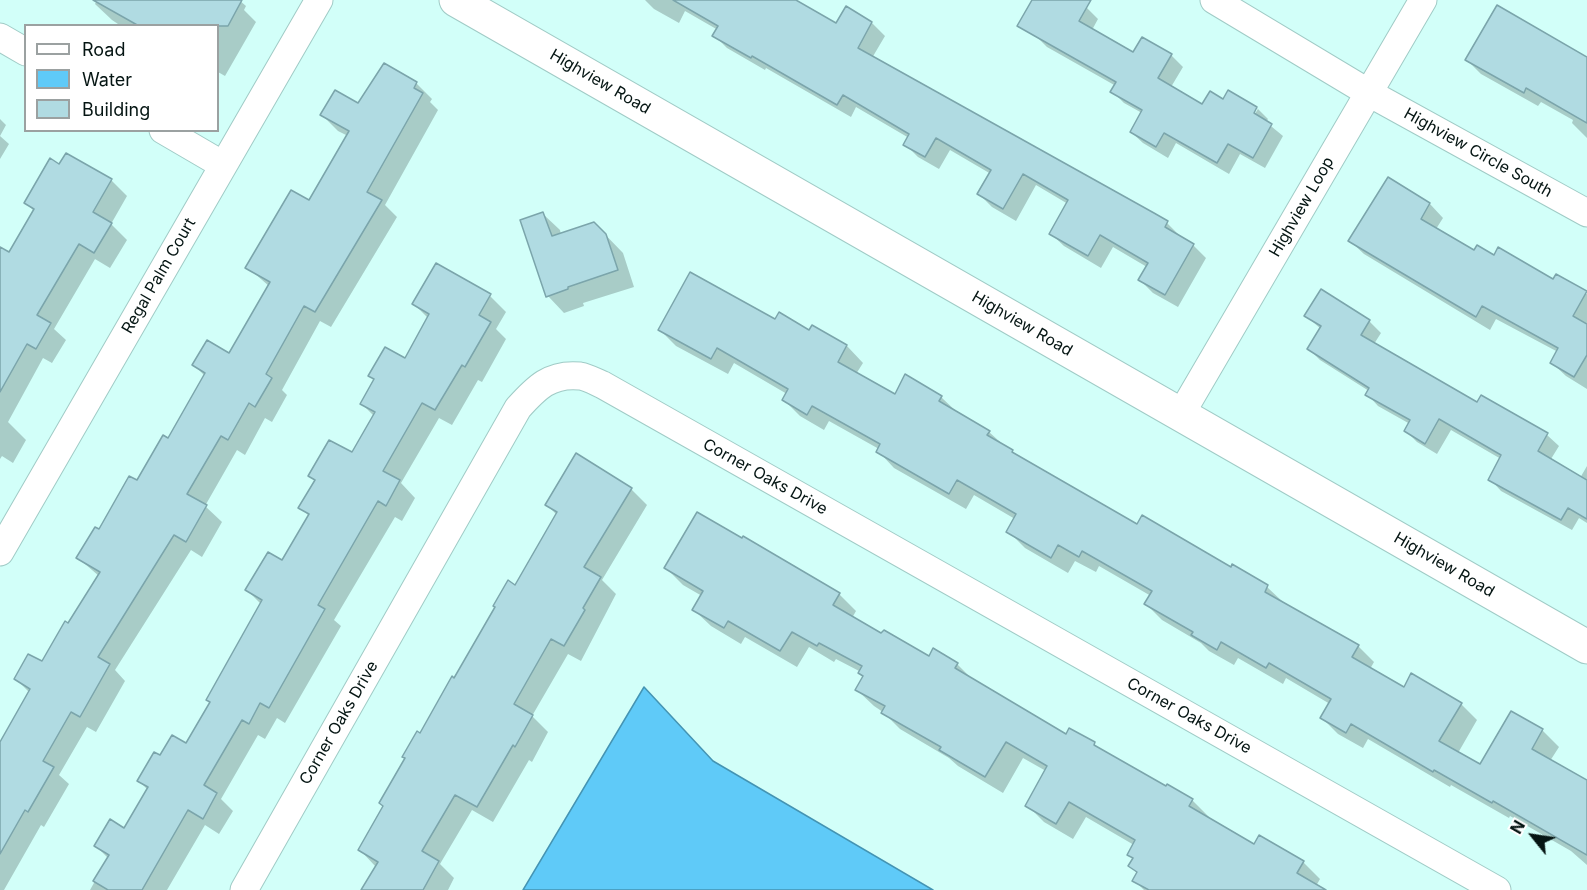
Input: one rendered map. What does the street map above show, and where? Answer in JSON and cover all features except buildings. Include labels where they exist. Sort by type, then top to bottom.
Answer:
[{"type":"street","name":"Regal Palm Court","points":[[0,552],[319,0]]},
{"type":"street","name":"Highview Road","points":[[456,0],[1587,647]]},
{"type":"street","name":"Highview Circle South","points":[[1214,0],[1369,93],[1587,213]]},
{"type":"street","name":"Highview Loop","points":[[1181,414],[1423,0]]},
{"type":"street","points":[[0,38],[24,51]]},
{"type":"street","points":[[165,132],[223,165]]},
{"type":"street","name":"Corner Oaks Drive","points":[[244,890],[518,408],[536,387],[556,378],[582,376],[603,385],[1497,890]]},
{"type":"water","points":[[644,687],[713,761],[933,890],[523,890]]}]
